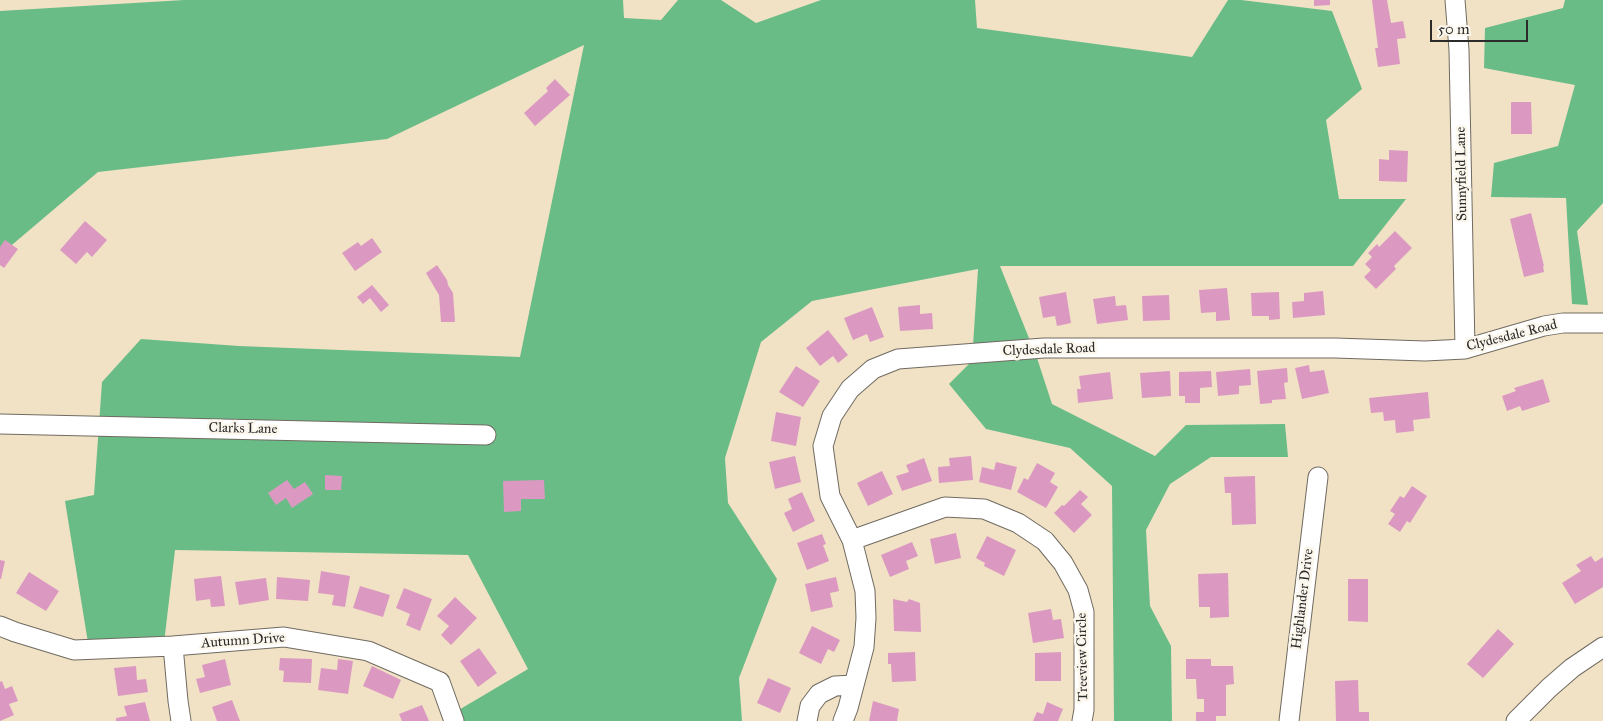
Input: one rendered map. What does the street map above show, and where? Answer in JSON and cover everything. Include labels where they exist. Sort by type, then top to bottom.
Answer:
[{"type":"street","name":"Sunnyfield Lane","points":[[1455,0],[1459,50],[1465,349]]},
{"type":"street","name":"Clydesdale Road","points":[[843,721],[864,647],[866,618],[864,591],[852,540],[830,496],[823,446],[832,416],[850,389],[873,369],[898,359],[1044,348],[1335,348],[1426,351],[1465,349],[1544,326],[1562,323],[1603,323]]},
{"type":"street","name":"Clarks Lane","points":[[0,424],[486,435]]},
{"type":"street","name":"Highlander Drive","points":[[1289,721],[1318,477]]},
{"type":"street","name":"Treeview Circle","points":[[852,540],[946,507],[984,509],[1018,523],[1044,541],[1063,563],[1078,590],[1084,612],[1084,710],[1082,721]]},
{"type":"street","name":"Autumn Drive","points":[[0,626],[74,650],[173,646],[284,636],[368,651],[440,682],[454,721]]},
{"type":"street","points":[[173,646],[181,721]]},
{"type":"street","points":[[1516,721],[1548,688],[1572,668],[1603,647]]},
{"type":"street","points":[[807,721],[810,706],[819,694],[835,686],[854,685]]},
{"type":"green space","points":[[184,0],[623,0],[624,18],[661,20],[678,0],[721,0],[756,23],[821,0],[975,0],[977,28],[1192,57],[1228,0],[1332,11],[1362,89],[1326,120],[1339,199],[1406,199],[1353,266],[1000,266],[1037,358],[1052,404],[1155,456],[1186,425],[1285,424],[1288,457],[1211,457],[1170,484],[1146,530],[1150,606],[1171,646],[1172,721],[1114,721],[1112,486],[1070,448],[986,429],[949,384],[972,361],[978,269],[812,301],[761,342],[725,458],[728,503],[777,579],[739,678],[742,721],[458,721],[457,711],[528,669],[468,555],[175,550],[164,643],[89,649],[65,501],[94,495],[102,382],[141,339],[239,346],[520,357],[584,45],[387,139],[98,172],[0,255],[0,11]]},
{"type":"green space","points":[[1565,0],[1603,0],[1603,203],[1577,231],[1588,305],[1572,304],[1566,198],[1491,197],[1494,163],[1558,146],[1575,85],[1484,68],[1485,28],[1563,8]]},
{"type":"building","points":[[1314,0],[1330,0],[1330,5],[1314,6]]},
{"type":"building","points":[[1372,0],[1387,0],[1391,23],[1403,21],[1406,38],[1397,39],[1400,64],[1378,67],[1375,48],[1378,48]]},
{"type":"building","points":[[555,79],[570,95],[535,126],[524,113],[548,91],[546,88]]},
{"type":"building","points":[[1511,102],[1531,102],[1532,134],[1511,134]]},
{"type":"building","points":[[1389,150],[1408,151],[1407,182],[1379,181],[1379,159],[1389,160]]},
{"type":"building","points":[[1531,213],[1544,272],[1524,277],[1510,219]]},
{"type":"building","points":[[85,221],[107,240],[92,257],[87,252],[76,264],[60,250]]},
{"type":"building","points":[[1395,231],[1412,248],[1394,266],[1396,269],[1376,289],[1364,277],[1371,270],[1365,264],[1372,257],[1368,253],[1377,244],[1379,247]]},
{"type":"building","points":[[372,238],[382,252],[355,271],[342,253],[358,242],[361,246]]},
{"type":"building","points":[[5,240],[18,249],[4,268],[0,265],[0,247]]},
{"type":"building","points":[[437,265],[453,293],[455,322],[441,322],[439,295],[426,273]]},
{"type":"building","points":[[372,285],[389,305],[381,312],[370,298],[363,304],[357,297]]},
{"type":"building","points":[[1227,288],[1230,320],[1216,321],[1216,312],[1201,313],[1199,290]]},
{"type":"building","points":[[1323,291],[1325,315],[1293,318],[1292,302],[1304,301],[1304,293]]},
{"type":"building","points":[[1066,292],[1071,323],[1057,326],[1055,316],[1043,318],[1039,297]]},
{"type":"building","points":[[1279,292],[1280,319],[1269,320],[1269,316],[1252,316],[1251,293]]},
{"type":"building","points":[[1169,295],[1170,320],[1143,321],[1142,296]]},
{"type":"building","points":[[1115,296],[1116,306],[1126,305],[1128,320],[1097,324],[1093,299]]},
{"type":"building","points":[[920,305],[920,314],[932,313],[933,329],[900,331],[898,307]]},
{"type":"building","points":[[872,307],[884,337],[870,342],[867,334],[853,340],[844,318]]},
{"type":"building","points":[[828,330],[848,355],[838,363],[833,356],[820,366],[806,348]]},
{"type":"building","points":[[1309,365],[1310,372],[1324,370],[1329,393],[1302,399],[1295,368]]},
{"type":"building","points":[[796,366],[820,381],[803,407],[779,392]]},
{"type":"building","points":[[1287,368],[1288,382],[1284,383],[1286,399],[1272,400],[1272,403],[1260,404],[1257,371]]},
{"type":"building","points":[[1250,369],[1251,385],[1239,386],[1239,394],[1218,396],[1216,372]]},
{"type":"building","points":[[1170,371],[1171,396],[1142,398],[1140,373]]},
{"type":"building","points":[[1211,371],[1212,387],[1200,388],[1200,403],[1185,403],[1185,396],[1179,396],[1179,372]]},
{"type":"building","points":[[1110,372],[1113,399],[1078,403],[1077,389],[1081,389],[1079,376]]},
{"type":"building","points":[[1543,379],[1550,402],[1522,411],[1520,406],[1507,411],[1502,396],[1516,391],[1514,388]]},
{"type":"building","points":[[1428,392],[1430,418],[1413,420],[1414,431],[1396,433],[1395,420],[1384,421],[1383,412],[1371,413],[1369,398]]},
{"type":"building","points":[[776,412],[801,417],[796,446],[771,441]]},
{"type":"building","points":[[795,456],[801,482],[775,489],[769,462]]},
{"type":"building","points":[[971,456],[973,480],[939,483],[938,467],[950,466],[949,458]]},
{"type":"building","points":[[924,458],[932,481],[902,491],[896,476],[909,472],[906,465]]},
{"type":"building","points":[[996,462],[1017,467],[1011,490],[979,482],[982,467],[994,470]]},
{"type":"building","points":[[1037,463],[1055,473],[1050,482],[1058,487],[1046,508],[1017,492],[1024,478],[1028,480]]},
{"type":"building","points":[[882,471],[893,494],[868,506],[857,483]]},
{"type":"building","points":[[325,475],[342,476],[341,490],[325,490]]},
{"type":"building","points":[[1255,476],[1256,524],[1232,525],[1231,493],[1225,493],[1224,477]]},
{"type":"building","points":[[287,480],[294,489],[305,482],[313,494],[292,508],[286,498],[276,505],[268,493]]},
{"type":"building","points":[[544,480],[545,499],[521,499],[521,511],[504,512],[503,481]]},
{"type":"building","points":[[1412,486],[1427,496],[1410,523],[1407,521],[1400,532],[1388,524],[1395,514],[1390,511],[1400,496],[1404,498]]},
{"type":"building","points":[[1080,490],[1088,497],[1081,504],[1092,515],[1074,533],[1054,513]]},
{"type":"building","points":[[802,492],[815,521],[793,532],[784,513],[792,509],[788,499]]},
{"type":"building","points":[[956,533],[961,558],[935,564],[930,539]]},
{"type":"building","points":[[822,534],[826,544],[823,545],[829,561],[807,570],[797,543]]},
{"type":"building","points":[[987,536],[1016,550],[1004,576],[984,566],[985,563],[976,558]]},
{"type":"building","points":[[912,542],[918,556],[906,561],[909,569],[890,577],[881,555]]},
{"type":"building","points":[[1591,556],[1595,562],[1603,557],[1603,587],[1575,604],[1562,583],[1581,571],[1576,565]]},
{"type":"building","points":[[0,560],[5,561],[1,579],[0,579]]},
{"type":"building","points":[[321,571],[350,576],[345,607],[332,605],[334,595],[318,593]]},
{"type":"building","points":[[29,572],[59,591],[46,611],[16,593]]},
{"type":"building","points":[[1228,573],[1229,617],[1210,618],[1210,607],[1199,607],[1198,574]]},
{"type":"building","points":[[221,576],[225,606],[211,607],[210,599],[196,601],[194,579]]},
{"type":"building","points":[[277,577],[310,580],[308,601],[276,599]]},
{"type":"building","points":[[836,577],[839,591],[830,593],[833,607],[811,612],[805,584]]},
{"type":"building","points":[[266,578],[269,600],[239,605],[235,582]]},
{"type":"building","points":[[1348,579],[1368,579],[1368,622],[1348,621]]},
{"type":"building","points":[[360,586],[390,595],[383,617],[353,608]]},
{"type":"building","points":[[404,588],[432,599],[420,631],[406,625],[410,614],[396,608]]},
{"type":"building","points":[[455,597],[477,618],[451,645],[441,635],[449,626],[437,616]]},
{"type":"building","points":[[893,599],[907,602],[909,599],[920,603],[921,632],[894,631]]},
{"type":"building","points":[[1051,609],[1053,620],[1061,619],[1064,638],[1033,643],[1028,613]]},
{"type":"building","points":[[812,626],[840,640],[834,652],[828,649],[821,664],[799,653]]},
{"type":"building","points":[[1498,629],[1514,644],[1483,678],[1467,664]]},
{"type":"building","points":[[479,648],[497,673],[478,687],[460,661]]},
{"type":"building","points":[[915,652],[916,681],[892,682],[891,664],[888,664],[888,653]]},
{"type":"building","points":[[1061,652],[1061,681],[1035,681],[1035,653]]},
{"type":"building","points":[[280,658],[312,659],[311,683],[283,682],[284,671],[279,670]]},
{"type":"building","points":[[225,659],[231,685],[200,693],[196,679],[205,677],[202,665]]},
{"type":"building","points":[[338,659],[353,661],[348,694],[318,690],[321,668],[337,670]]},
{"type":"building","points":[[1186,659],[1211,659],[1211,666],[1233,666],[1234,684],[1226,685],[1226,716],[1216,716],[1216,721],[1196,721],[1196,712],[1204,712],[1204,699],[1197,699],[1196,679],[1186,679]]},
{"type":"building","points":[[136,666],[137,680],[146,679],[148,692],[118,696],[114,668]]},
{"type":"building","points":[[372,666],[401,680],[393,699],[363,686]]},
{"type":"building","points":[[768,678],[791,688],[780,713],[757,703]]},
{"type":"building","points":[[1358,680],[1359,712],[1369,712],[1369,721],[1336,721],[1335,681]]},
{"type":"building","points":[[2,681],[5,689],[12,686],[18,701],[9,704],[14,715],[0,721],[0,682]]},
{"type":"building","points":[[232,700],[240,721],[217,721],[212,707]]},
{"type":"building","points":[[873,701],[899,709],[897,721],[869,721]]},
{"type":"building","points":[[145,702],[150,721],[116,721],[116,718],[127,716],[124,706]]},
{"type":"building","points":[[1047,702],[1063,709],[1058,721],[1033,721],[1037,712],[1043,714]]},
{"type":"building","points":[[422,705],[429,721],[402,721],[399,714]]}]
